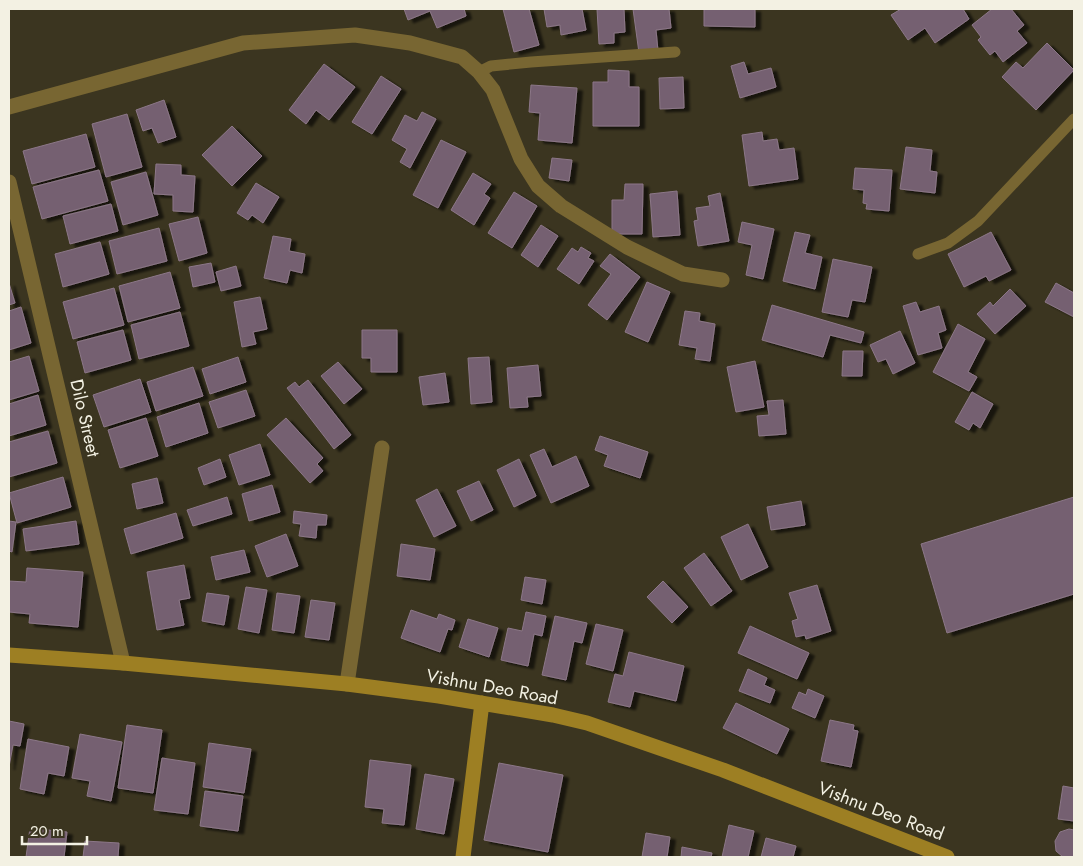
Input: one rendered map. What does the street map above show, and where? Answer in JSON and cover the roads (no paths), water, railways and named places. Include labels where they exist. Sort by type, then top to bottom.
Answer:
[{"type":"street","points":[[9,107],[243,44],[355,35],[410,43],[462,57],[479,72],[493,90],[521,159],[538,186],[562,206],[627,248],[683,274],[722,280]]},
{"type":"street","name":"Dilo Street","points":[[9,182],[122,663]]},
{"type":"street","points":[[347,684],[382,448]]},
{"type":"street","name":"Vishnu Deo Road","points":[[9,655],[122,663],[347,684],[553,715],[587,723],[723,770],[947,857]]},
{"type":"street","points":[[463,857],[482,703]]},
{"type":"lane","points":[[479,72],[491,66],[675,52]]},
{"type":"lane","points":[[918,254],[948,243],[978,221],[1074,119]]}]
